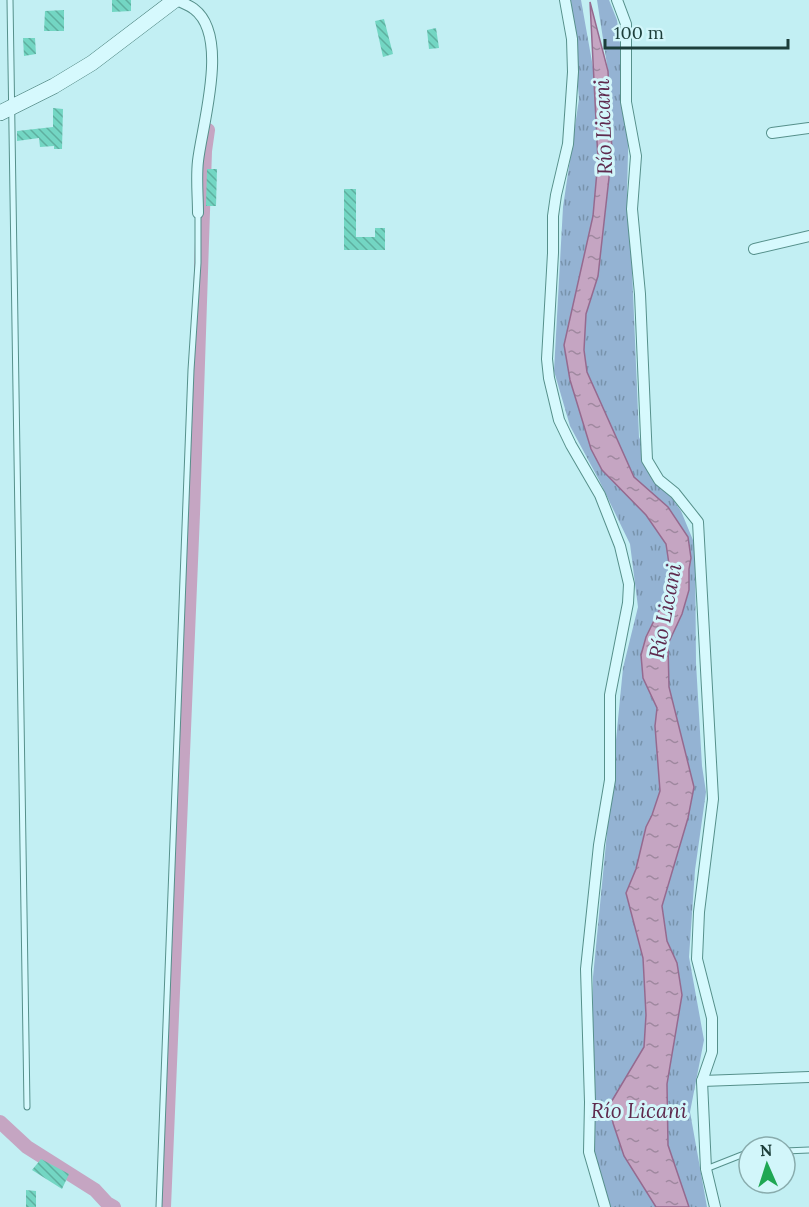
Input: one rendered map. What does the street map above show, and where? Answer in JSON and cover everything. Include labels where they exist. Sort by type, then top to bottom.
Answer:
[{"type":"main road","points":[[6,110],[92,63],[176,0]]},
{"type":"street","points":[[176,0],[195,9],[204,22],[209,37],[213,74],[198,162],[198,213]]},
{"type":"street","points":[[565,0],[572,39],[573,72],[568,144],[553,216],[547,359],[549,378],[560,420],[571,445],[600,495],[620,546],[629,584],[628,603],[610,694],[610,780],[599,845],[586,969],[590,1102],[589,1152],[605,1207]]},
{"type":"street","points":[[617,0],[626,24],[626,102],[636,156],[632,209],[640,294],[647,460],[659,480],[675,493],[698,522],[713,800],[699,912],[697,959],[712,1018],[712,1052],[702,1081],[706,1168],[715,1207]]},
{"type":"street","points":[[772,133],[809,128]]},
{"type":"street","points":[[754,249],[809,236]]},
{"type":"street","points":[[702,1081],[809,1077]]},
{"type":"lane","points":[[10,0],[6,110],[27,1107]]},
{"type":"lane","points":[[159,1207],[191,370],[198,263],[198,213]]},
{"type":"lane","points":[[706,1168],[737,1156]]},
{"type":"green space","points":[[571,0],[581,0],[594,73],[598,160],[593,216],[564,345],[570,380],[580,412],[666,544],[669,564],[667,594],[646,637],[651,696],[657,708],[655,726],[660,791],[646,827],[636,869],[626,893],[643,958],[646,1015],[644,1047],[619,1089],[624,1156],[656,1207],[607,1207],[595,1163],[592,1108],[593,977],[623,668],[638,607],[630,544],[570,426],[554,371],[563,207],[579,99]]},
{"type":"green space","points":[[597,0],[609,0],[617,20],[629,113],[627,193],[639,437],[653,472],[681,511],[695,545],[696,663],[702,766],[706,792],[695,870],[689,957],[704,1040],[690,1112],[707,1207],[689,1207],[668,1145],[667,1084],[682,995],[677,963],[667,941],[662,906],[688,818],[694,787],[669,687],[668,644],[682,614],[689,590],[691,558],[668,507],[634,477],[587,372],[584,350],[586,314],[598,276],[612,151],[608,71]]},
{"type":"water","name":"Río Licani","points":[[590,2],[608,71],[612,151],[598,276],[586,314],[584,350],[587,372],[634,477],[668,507],[688,537],[691,558],[689,590],[682,614],[668,644],[669,687],[694,787],[688,818],[662,906],[667,941],[677,963],[682,995],[667,1084],[668,1145],[689,1207],[656,1207],[624,1156],[613,1123],[610,1104],[644,1047],[646,1015],[643,958],[626,893],[636,869],[646,827],[660,791],[655,726],[657,708],[643,678],[641,655],[646,637],[667,594],[669,564],[666,544],[646,515],[602,470],[591,449],[570,380],[564,345],[593,216],[598,160]]},
{"type":"building","points":[[112,0],[131,0],[131,11],[112,12]]},
{"type":"building","points":[[64,10],[64,31],[44,31],[45,11]]},
{"type":"building","points":[[384,19],[393,54],[383,57],[375,21]]},
{"type":"building","points":[[436,28],[439,48],[429,49],[427,30]]},
{"type":"building","points":[[23,38],[35,38],[36,54],[24,56]]},
{"type":"building","points":[[53,108],[63,109],[62,149],[54,149],[54,146],[40,147],[39,138],[17,141],[17,131],[53,127]]},
{"type":"building","points":[[207,169],[217,169],[216,206],[206,206]]},
{"type":"building","points":[[344,189],[356,189],[356,237],[375,237],[375,228],[385,228],[385,250],[344,250]]},
{"type":"building","points":[[41,1159],[69,1174],[62,1189],[32,1170]]},
{"type":"building","points":[[26,1190],[36,1191],[36,1207],[26,1207]]},
{"type":"waterway","points":[[164,1207],[193,514],[205,151],[208,130]]},
{"type":"waterway","points":[[0,1122],[27,1147],[95,1190],[114,1207]]}]
